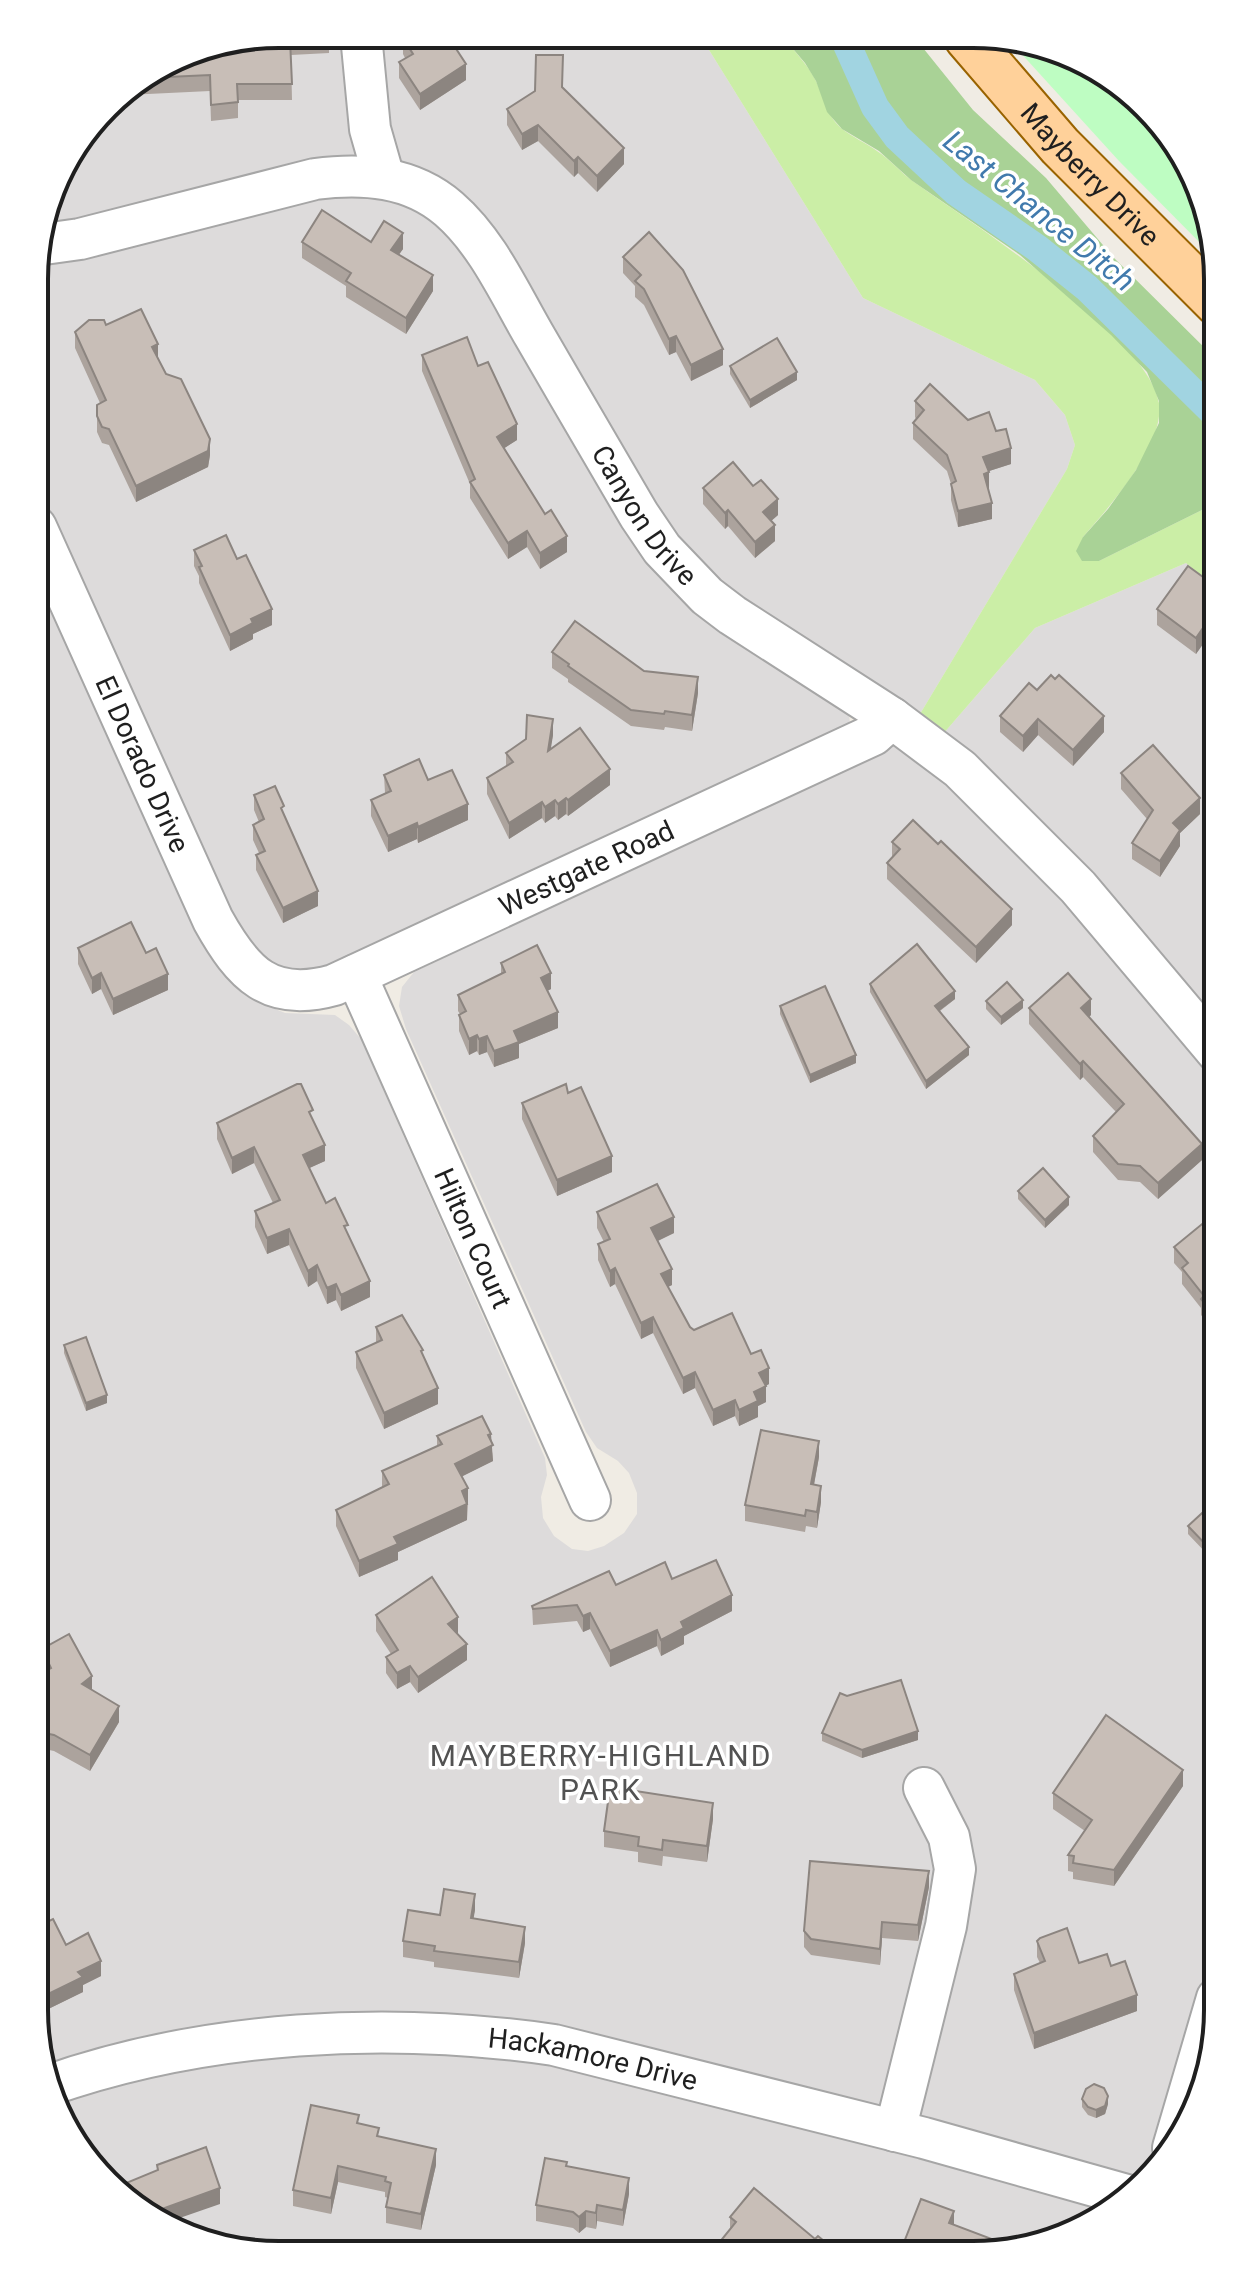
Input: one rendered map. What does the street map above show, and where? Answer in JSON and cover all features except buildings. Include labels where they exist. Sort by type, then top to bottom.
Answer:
[{"type":"main road","name":"Mayberry Drive","points":[[975,48],[1060,146],[1204,290]]},
{"type":"street","points":[[366,48],[370,129],[384,178]]},
{"type":"street","name":"Canyon Drive","points":[[51,243],[80,239],[315,179],[345,175],[384,178],[424,193],[448,208],[490,259],[639,515],[662,549],[687,576],[732,615],[892,718],[960,769],[1040,846],[1112,924],[1204,1036]]},
{"type":"street","name":"El Dorado Drive","points":[[48,554],[213,920],[241,962],[272,987]]},
{"type":"street","name":"Westgate Road","points":[[272,987],[294,991],[316,990],[356,975],[873,735],[892,718]]},
{"type":"street","name":"Hilton Court","points":[[356,975],[590,1500]]},
{"type":"street","points":[[895,2131],[946,1926],[955,1869],[949,1837],[924,1788]]},
{"type":"street","name":"Hackamore Drive","points":[[59,2082],[133,2060],[260,2040],[330,2034],[458,2035],[554,2045],[895,2131],[1115,2192]]},
{"type":"shaded area","points":[[279,48],[708,48],[863,298],[1035,380],[1065,415],[1075,445],[1067,469],[920,714],[748,604],[702,568],[670,533],[503,253],[376,157],[338,157],[54,227],[60,205],[79,164],[105,127],[151,87],[191,66],[219,56]]},
{"type":"shaded area","points":[[342,191],[411,204],[454,235],[589,459],[849,714],[850,725],[325,971],[284,971],[249,944],[235,924],[148,738],[48,507],[49,261]]},
{"type":"shaded area","points":[[1186,563],[1204,578],[1204,1011],[1083,865],[1007,790],[943,734],[1035,628]]},
{"type":"shaded area","points":[[48,590],[236,978],[261,1003],[285,1013],[335,1015],[361,1039],[545,1458],[547,1475],[541,1497],[543,1518],[554,1536],[572,1549],[588,1551],[604,1546],[624,1533],[637,1514],[637,1493],[629,1473],[618,1461],[597,1448],[586,1432],[406,1029],[399,1006],[402,987],[414,972],[894,742],[944,781],[1109,947],[1204,1062],[1204,1983],[1161,2137],[1153,2155],[1135,2174],[1119,2175],[637,2047],[218,2027],[137,2039],[54,2062],[48,2010]]},
{"type":"shaded area","points":[[320,2051],[455,2053],[540,2063],[675,2093],[1093,2206],[1047,2229],[1018,2237],[973,2241],[249,2239],[191,2223],[138,2193],[105,2162],[87,2138],[66,2097],[224,2060]]},
{"type":"green space","points":[[708,48],[792,48],[813,75],[829,111],[841,128],[1054,283],[1124,346],[1148,376],[1159,403],[1159,420],[1133,474],[1083,537],[1099,561],[1204,510],[1204,578],[1186,563],[1035,628],[943,734],[920,714],[1067,469],[1075,445],[1065,415],[1035,380],[863,298]]},
{"type":"green space","points":[[792,48],[923,48],[973,110],[1046,178],[1114,258],[1204,347],[1204,510],[1099,561],[1082,561],[1076,551],[1083,537],[1136,470],[1159,423],[1159,401],[1147,372],[1111,335],[1020,255],[911,180],[879,151],[842,129],[827,112],[816,81]]},
{"type":"green space","points":[[1020,53],[1047,60],[1101,87],[1147,127],[1180,177],[1192,205],[1201,244],[1119,161]]},
{"type":"waterway","name":"Last Chance Ditch","points":[[848,48],[875,107],[897,137],[956,192],[1037,248],[1087,288],[1204,403]]},
{"type":"district","name":"MAYBERRY-HIGHLAND PARK","points":[[601,1773]]}]
